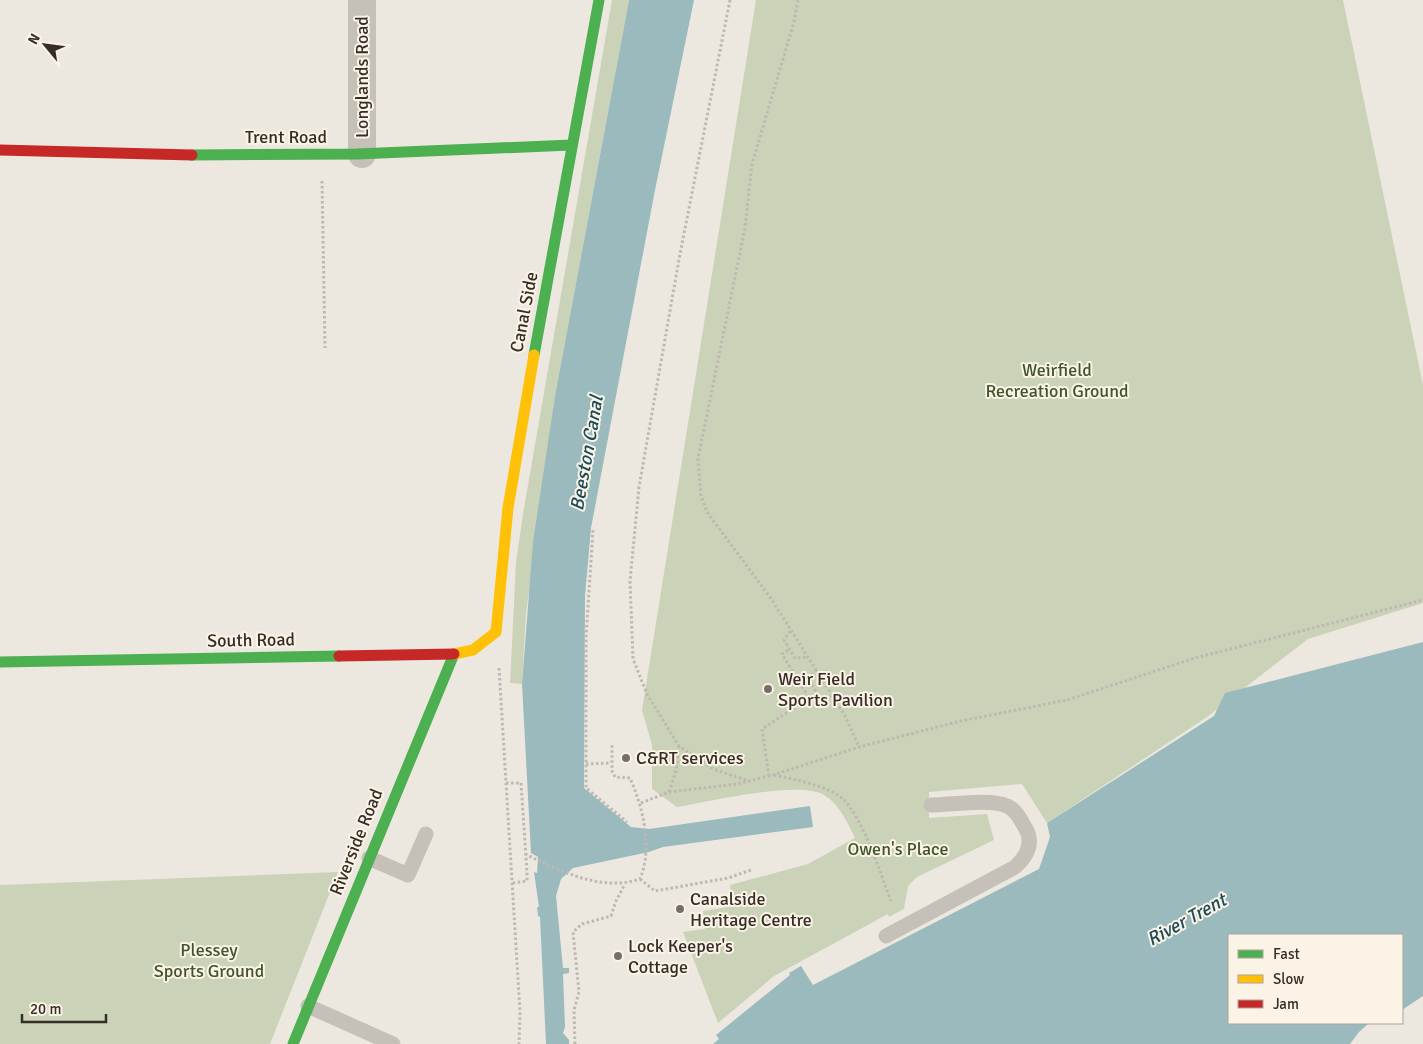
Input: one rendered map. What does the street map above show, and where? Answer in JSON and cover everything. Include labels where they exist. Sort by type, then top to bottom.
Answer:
[{"type":"street","name":"Longlands Road","points":[[362,0],[362,154]]},
{"type":"street","name":"Canal Side","points":[[496,632],[508,508],[571,145],[599,0]]},
{"type":"street","name":"Trent Road","points":[[0,150],[94,154],[321,155],[473,152],[571,145]]},
{"type":"street","name":"South Road","points":[[0,662],[454,654],[476,650],[496,632]]},
{"type":"street","name":"Riverside Road","points":[[293,1044],[454,654]]},
{"type":"lane","points":[[886,936],[1015,866],[1028,851],[1029,834],[1018,814],[1008,806],[997,803],[931,806]]},
{"type":"lane","points":[[369,858],[408,875],[426,834]]},
{"type":"lane","points":[[308,1006],[393,1044]]},
{"type":"path","points":[[730,0],[680,254],[643,468],[630,581],[633,659],[647,694],[679,746],[713,769],[749,780]]},
{"type":"path","points":[[798,0],[794,22],[752,164],[745,228],[698,459],[701,496],[707,512],[772,600],[790,632],[817,670],[845,716],[859,747]]},
{"type":"path","points":[[321,155],[325,348]]},
{"type":"path","points":[[593,530],[586,637],[586,788],[627,822]]},
{"type":"path","points":[[641,803],[669,792],[737,784],[859,747],[961,721],[1067,700],[1195,658],[1423,600]]},
{"type":"path","points":[[496,632],[520,1012],[519,1044]]},
{"type":"path","points":[[790,632],[784,640],[795,658],[808,657]]},
{"type":"path","points":[[771,775],[762,729],[809,698],[782,654],[790,650]]},
{"type":"path","points":[[817,670],[808,678],[818,697],[832,696]]},
{"type":"path","points":[[805,692],[813,687]]},
{"type":"path","points":[[612,743],[612,772],[616,777],[630,778],[641,803],[647,856],[640,878]]},
{"type":"path","points":[[669,792],[676,771],[679,746]]},
{"type":"path","points":[[586,764],[611,763]]},
{"type":"path","points":[[771,775],[819,787],[843,798],[858,819],[891,901]]},
{"type":"path","points":[[506,783],[521,783],[527,881],[512,883]]},
{"type":"path","points":[[525,854],[570,876],[625,884],[640,878]]},
{"type":"path","points":[[640,878],[655,891],[728,878],[751,870]]},
{"type":"path","points":[[575,1044],[574,1010],[579,992],[573,932],[582,924],[611,916],[625,884]]},
{"type":"path","points":[[564,971],[569,970]]},
{"type":"green space","points":[[612,0],[629,0],[555,396],[526,614],[522,684],[510,683],[516,563],[523,514]]},
{"type":"green space","name":"Weirfield Recreation Ground","points":[[756,0],[1343,0],[1423,385],[1423,603],[1308,639],[1207,717],[1047,823],[1022,784],[929,792],[929,818],[987,814],[994,840],[917,877],[908,886],[904,909],[889,917],[888,914],[774,976],[718,1023],[683,932],[705,929],[703,911],[734,906],[730,885],[808,864],[855,838],[846,820],[834,803],[824,795],[811,791],[774,791],[677,807],[652,789],[652,745],[642,710]]},
{"type":"green space","name":"Plessey Sports Ground","points":[[338,872],[270,1044],[0,1044],[0,885]]},
{"type":"water","name":"Beeston Canal","points":[[629,0],[694,0],[655,190],[591,528],[585,596],[584,788],[631,827],[649,829],[810,806],[813,827],[663,847],[649,852],[573,868],[561,879],[556,896],[563,968],[569,968],[569,973],[563,974],[565,1027],[563,1033],[569,1040],[569,1044],[546,1044],[540,917],[538,916],[537,907],[539,907],[534,872],[537,873],[538,857],[531,853],[522,684],[533,542],[555,396]]},
{"type":"water","name":"River Trent","points":[[1423,642],[1423,996],[1403,1009],[1403,934],[1228,934],[1228,1024],[1368,1024],[1350,1044],[713,1044],[719,1039],[716,1035],[790,975],[789,973],[801,966],[813,985],[1039,869],[1050,837],[1047,823],[1214,716],[1225,693]]},
{"type":"traffic: fast","points":[[534,355],[599,0]]},
{"type":"traffic: fast","points":[[192,155],[357,154],[571,145]]},
{"type":"traffic: fast","points":[[293,1044],[454,654]]},
{"type":"traffic: fast","points":[[0,662],[339,656]]},
{"type":"traffic: slow","points":[[454,654],[473,650],[496,632],[508,508],[534,355]]},
{"type":"traffic: jam","points":[[0,150],[192,155]]},
{"type":"traffic: jam","points":[[339,656],[454,654]]},
{"type":"place","name":"Weir Field Sports Pavilion","points":[[768,689]]},
{"type":"place","name":"C&RT services","points":[[626,758]]},
{"type":"place","name":"Canalside Heritage Centre","points":[[680,909]]},
{"type":"place","name":"Lock Keeper's Cottage","points":[[618,956]]},
{"type":"park label","name":"Owen's Place","points":[[898,849]]}]
